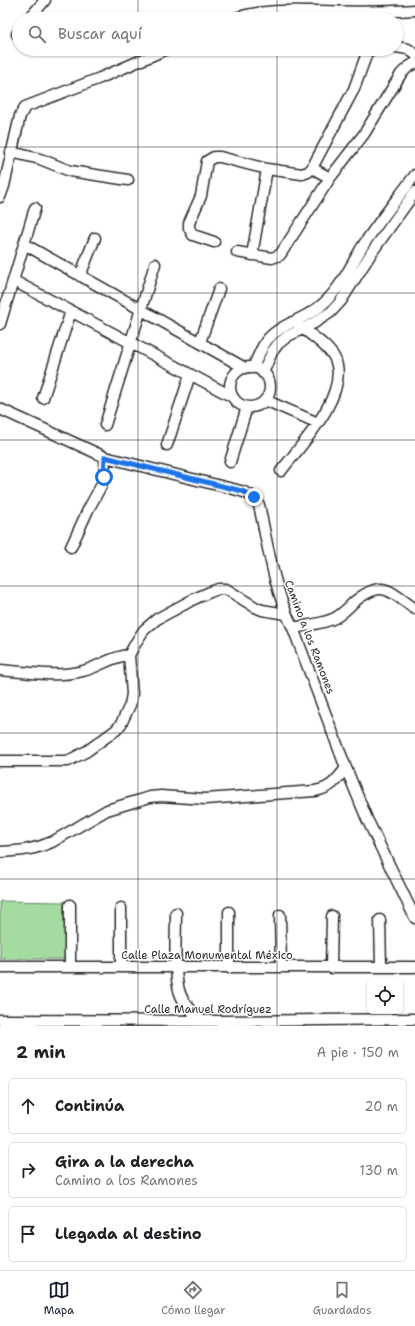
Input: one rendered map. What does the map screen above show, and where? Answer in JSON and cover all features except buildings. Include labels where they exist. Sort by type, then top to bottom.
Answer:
[{"type":"street","points":[[35,12],[45,0]]},
{"type":"street","points":[[264,12],[415,10]]},
{"type":"street","points":[[403,48],[408,49],[415,54]]},
{"type":"street","points":[[0,197],[4,186],[20,116],[25,107],[100,78],[151,56]]},
{"type":"street","points":[[214,242],[193,235],[188,228],[201,196],[208,161],[214,157],[220,157],[267,169],[302,174],[308,172],[312,168],[354,89],[366,56]]},
{"type":"street","points":[[237,252],[272,258],[280,255],[330,178],[364,134],[400,74],[415,63]]},
{"type":"street","points":[[11,152],[40,159],[70,171],[128,180]]},
{"type":"street","points":[[312,168],[330,178]]},
{"type":"street","points":[[252,255],[267,169]]},
{"type":"street","points":[[24,244],[200,342],[249,368],[263,373],[268,379],[270,386],[268,394],[260,404],[253,407],[247,407],[239,404],[233,397],[230,389],[232,380],[237,372],[249,368],[267,340],[282,328],[311,313],[324,304],[334,293],[365,243],[415,175]]},
{"type":"street","points":[[263,373],[272,352],[278,344],[288,336],[331,312],[415,192]]},
{"type":"street","points":[[0,324],[35,208]]},
{"type":"street","points":[[379,224],[388,230]]},
{"type":"street","points":[[80,276],[95,238]]},
{"type":"street","points":[[105,425],[155,264]]},
{"type":"street","points":[[14,281],[233,397]]},
{"type":"street","points":[[200,342],[219,289]]},
{"type":"street","points":[[43,398],[71,311]]},
{"type":"street","points":[[281,471],[318,423],[334,394],[338,381],[338,368],[335,358],[330,351],[294,321]]},
{"type":"street","points":[[167,445],[190,375]]},
{"type":"street","points":[[264,400],[318,423]]},
{"type":"street","points":[[230,462],[247,407]]},
{"type":"street","name":"Camino a los Ramones","points":[[0,409],[105,457],[242,491],[254,497],[259,505],[277,586],[286,614],[293,628],[367,819],[415,918]]},
{"type":"street","points":[[71,547],[101,486],[104,477],[105,457]]},
{"type":"street","points":[[293,628],[335,618],[363,595],[380,588],[394,593],[415,609]]},
{"type":"street","points":[[0,761],[68,761],[87,751],[116,730],[126,715],[132,694],[129,655],[144,630],[150,624],[188,602],[218,589],[226,589],[262,610],[286,614]]},
{"type":"street","points":[[0,670],[42,673],[75,673],[93,668],[119,656],[129,655]]},
{"type":"street","points":[[0,852],[26,850],[42,846],[52,842],[107,810],[138,800],[161,796],[205,799],[315,791],[328,787],[335,782],[346,768]]},
{"type":"street","points":[[70,904],[70,966]]},
{"type":"street","points":[[121,967],[122,908]]},
{"type":"street","points":[[229,912],[229,968]]},
{"type":"street","points":[[176,913],[176,968],[180,996],[200,1020]]},
{"type":"street","points":[[280,915],[281,967]]},
{"type":"street","points":[[332,916],[332,968]]},
{"type":"street","points":[[380,920],[381,968]]},
{"type":"street","name":"Calle Plaza Monumental México","points":[[0,967],[415,967]]},
{"type":"street","name":"Calle Manuel Rodríguez","points":[[0,1020],[22,1023],[71,1024],[174,1023],[200,1020],[225,1023],[372,1023],[415,1019]]},
{"type":"green space","points":[[0,901],[64,902],[65,959],[0,959]]},
{"type":"route","points":[[104,477],[105,457],[242,491],[254,497]]}]
